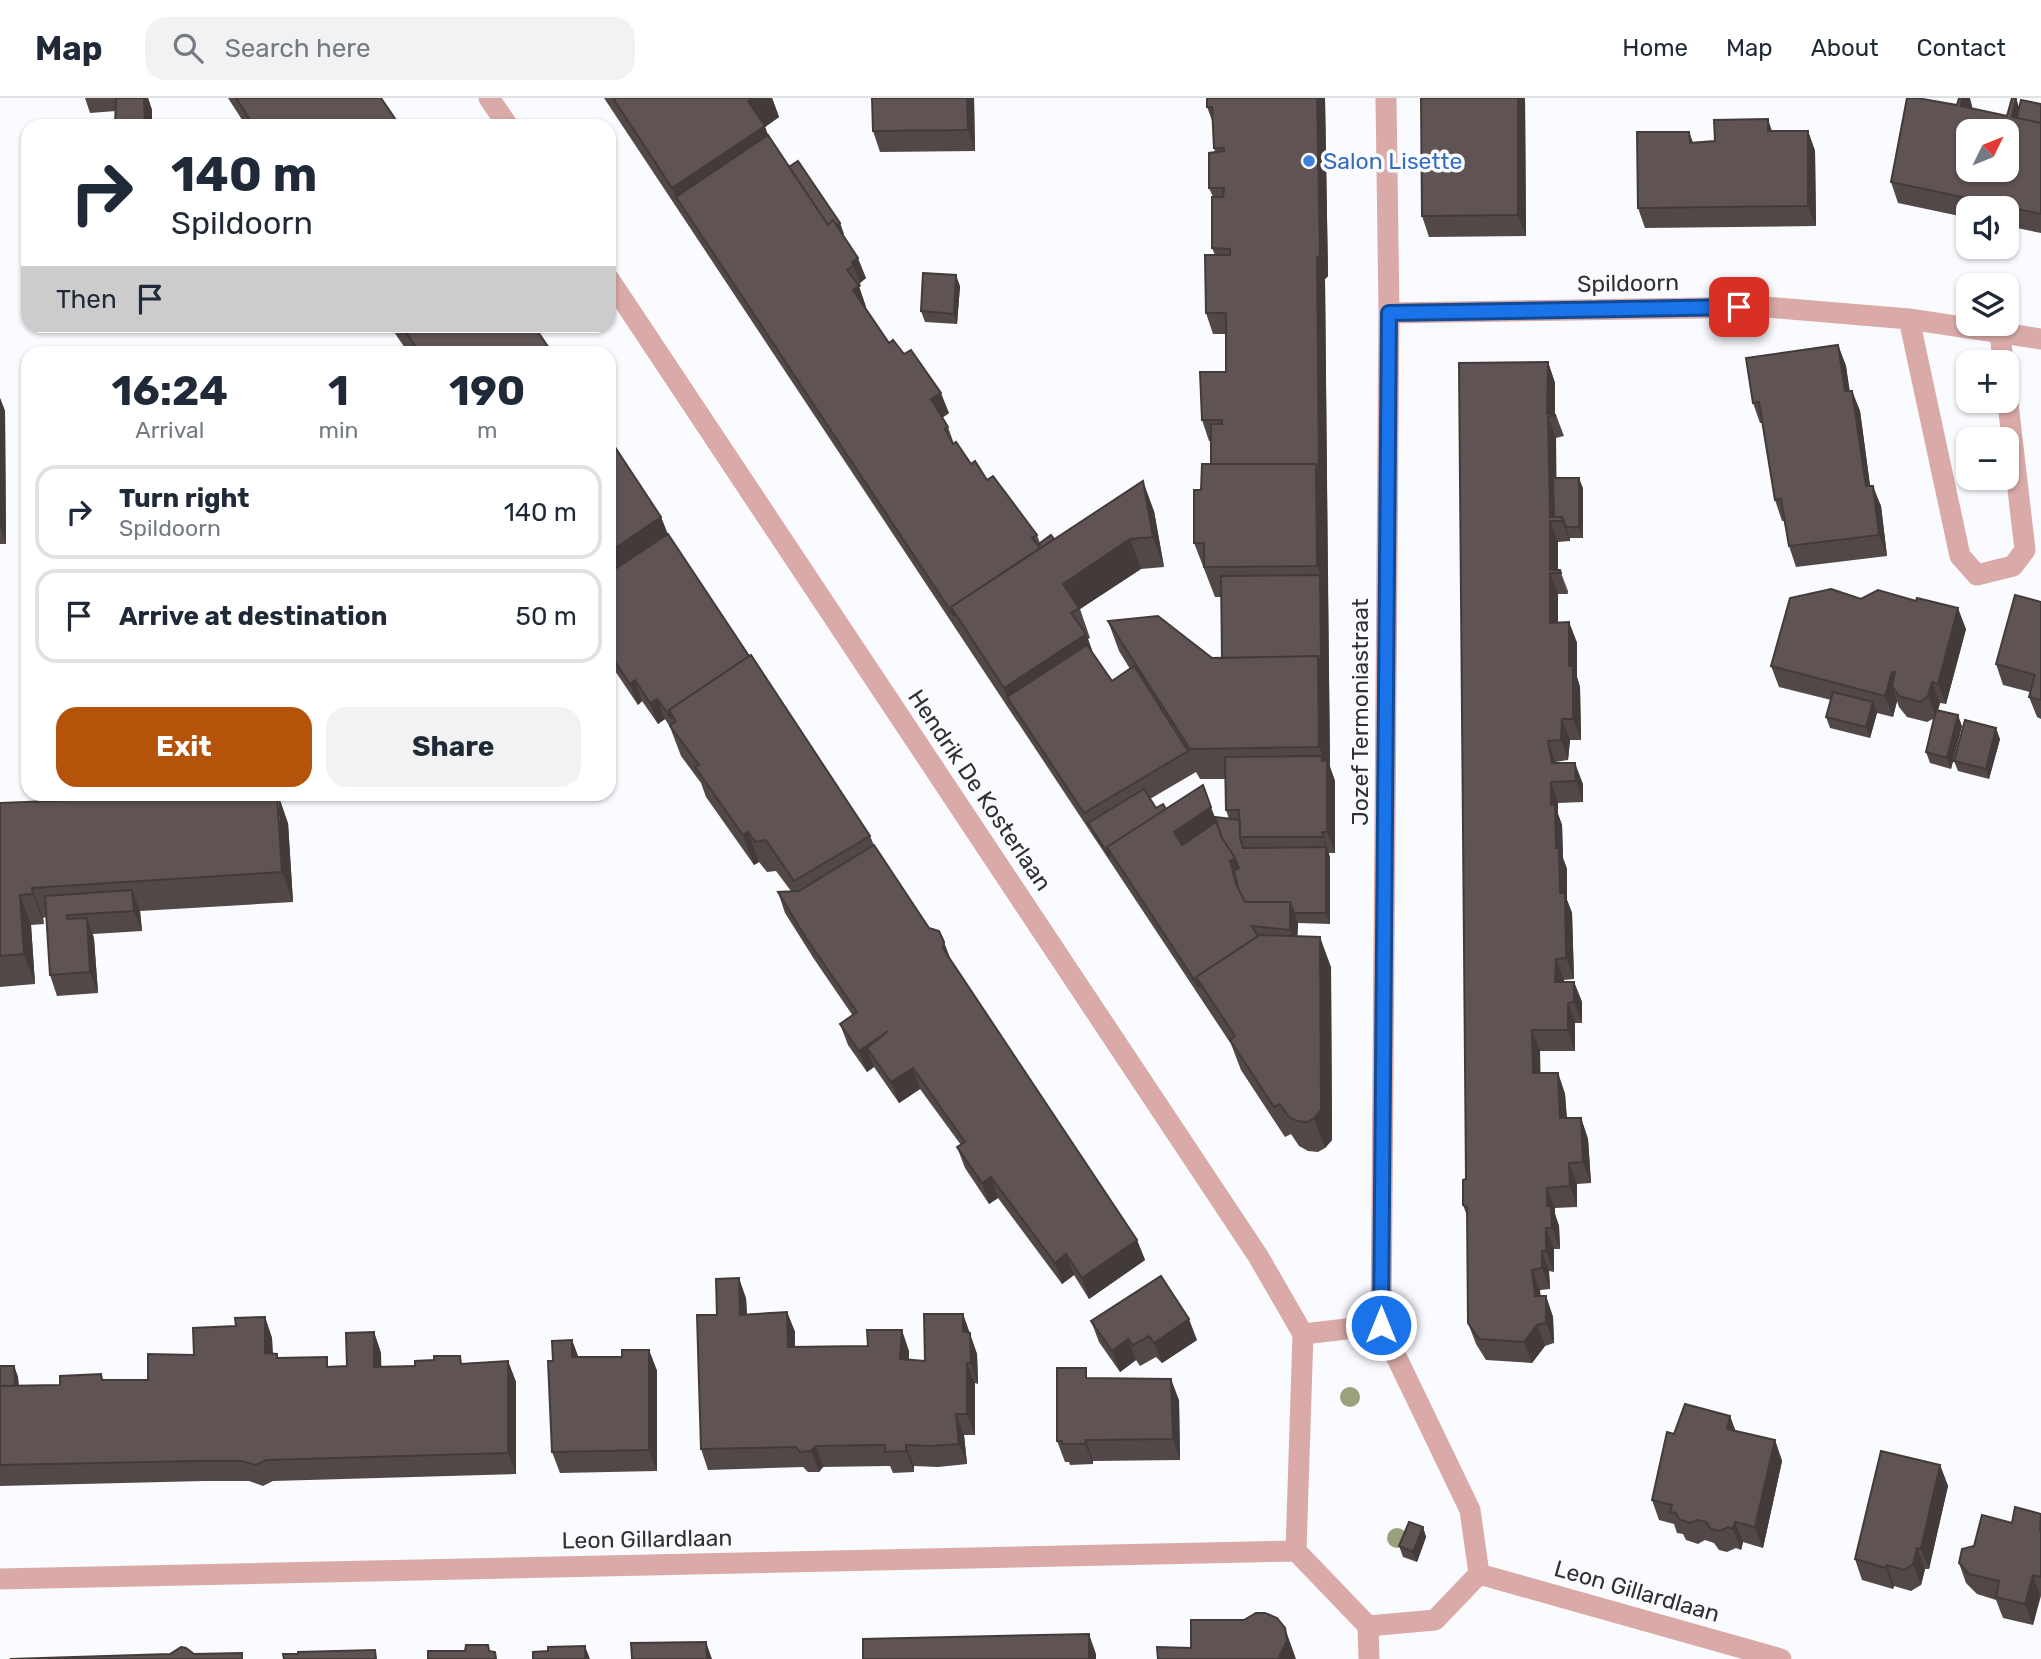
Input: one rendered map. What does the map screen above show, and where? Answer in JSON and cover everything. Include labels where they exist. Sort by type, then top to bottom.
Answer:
[{"type":"street","points":[[489,98],[503,119]]},
{"type":"street","name":"Jozef Termoniastraat","points":[[1381,1325],[1389,313],[1386,98]]},
{"type":"street","name":"Hendrik De Kosterlaan","points":[[616,290],[1258,1256],[1303,1334]]},
{"type":"street","name":"Spildoorn","points":[[1389,313],[1766,307],[1909,319],[1956,326]]},
{"type":"street","points":[[1909,319],[1960,556],[1977,575],[2013,566],[2025,550],[2009,413]]},
{"type":"street","name":"Spildoorn","points":[[2018,336],[2041,340]]},
{"type":"street","points":[[1368,1626],[1436,1620],[1479,1574],[1470,1510],[1381,1325],[1303,1334],[1296,1551],[1368,1626],[1369,1659]]},
{"type":"street","name":"Leon Gillardlaan","points":[[0,1579],[1296,1551]]},
{"type":"street","name":"Leon Gillardlaan","points":[[1479,1574],[1781,1659]]},
{"type":"building","points":[[116,98],[144,98],[145,119],[115,119]]},
{"type":"building","points":[[236,98],[381,98],[395,119],[250,119]]},
{"type":"building","points":[[613,98],[753,98],[748,101],[765,126],[672,188]]},
{"type":"building","points":[[872,98],[967,98],[968,130],[873,131]]},
{"type":"building","points":[[1207,98],[1317,98],[1320,255],[1317,258],[1319,473],[1316,464],[1211,464],[1211,424],[1222,424],[1222,420],[1202,420],[1200,372],[1226,372],[1226,313],[1206,313],[1205,255],[1230,255],[1230,249],[1212,248],[1212,197],[1223,197],[1224,188],[1209,188],[1209,153],[1224,151],[1224,148],[1214,148],[1212,107],[1207,107]]},
{"type":"building","points":[[1421,98],[1518,98],[1518,215],[1422,216]]},
{"type":"building","points":[[1907,98],[1957,105],[1959,98],[1962,98],[1961,106],[2007,116],[2012,98],[2016,98],[2012,117],[2041,123],[2041,214],[2019,209],[2019,196],[1957,196],[1891,182]]},
{"type":"building","points":[[2021,100],[2041,104],[2041,123],[2017,118]]},
{"type":"building","points":[[1768,119],[1768,131],[1808,131],[1808,206],[1638,208],[1637,132],[1689,132],[1690,143],[1715,141],[1714,120]]},
{"type":"building","points":[[768,135],[828,225],[833,220],[858,258],[847,270],[859,286],[853,290],[889,343],[893,340],[904,354],[911,350],[941,393],[931,399],[948,427],[945,429],[953,444],[956,442],[971,464],[975,461],[987,480],[993,476],[1037,535],[1032,538],[1040,548],[951,607],[954,616],[676,197]]},
{"type":"building","points":[[798,161],[840,223],[837,225],[833,220],[828,225],[789,167]]},
{"type":"building","points":[[923,273],[956,275],[954,314],[921,311]]},
{"type":"building","points":[[406,333],[539,333],[548,346],[415,346]]},
{"type":"building","points":[[1838,345],[1845,391],[1852,391],[1866,486],[1873,486],[1879,535],[1789,546],[1781,499],[1775,500],[1759,402],[1753,403],[1746,358]]},
{"type":"building","points":[[1548,362],[1547,414],[1556,415],[1548,417],[1550,517],[1562,517],[1562,521],[1550,521],[1550,570],[1560,570],[1561,573],[1550,573],[1550,623],[1569,622],[1569,666],[1573,666],[1573,719],[1562,719],[1561,740],[1548,741],[1552,763],[1575,763],[1576,781],[1551,782],[1551,805],[1555,804],[1556,848],[1559,848],[1560,893],[1565,893],[1566,958],[1556,959],[1555,982],[1574,982],[1574,1002],[1568,1003],[1568,1030],[1532,1030],[1533,1073],[1558,1073],[1560,1118],[1581,1118],[1583,1162],[1569,1163],[1570,1186],[1547,1188],[1547,1206],[1551,1206],[1552,1228],[1546,1228],[1546,1251],[1542,1251],[1542,1268],[1532,1270],[1535,1296],[1546,1296],[1546,1323],[1537,1325],[1524,1342],[1479,1339],[1468,1323],[1467,1207],[1463,1205],[1463,1180],[1466,1179],[1459,363]]},
{"type":"building","points":[[616,449],[661,517],[616,547]]},
{"type":"building","points":[[1202,464],[1316,464],[1317,566],[1204,567],[1204,543],[1194,543],[1194,490],[1201,490]]},
{"type":"building","points":[[1553,478],[1579,478],[1579,527],[1566,527],[1562,517],[1554,517]]},
{"type":"building","points":[[1143,481],[1153,537],[1130,539],[1063,584],[1079,608],[1071,613],[1086,634],[1004,688],[951,607]]},
{"type":"building","points":[[668,534],[749,656],[669,710],[672,719],[657,699],[650,703],[635,680],[630,684],[616,663],[616,568]]},
{"type":"building","points":[[1051,535],[1054,539],[1040,548],[1038,546],[1040,543]]},
{"type":"building","points":[[1320,575],[1321,666],[1318,656],[1222,658],[1221,576]]},
{"type":"building","points":[[1831,589],[1861,599],[1878,590],[1916,601],[1917,598],[1958,608],[1938,684],[1932,682],[1928,696],[1920,702],[1899,696],[1892,686],[1895,672],[1892,672],[1885,696],[1771,666],[1790,598]]},
{"type":"building","points":[[2015,595],[2041,602],[2041,700],[2029,697],[2035,675],[1996,664]]},
{"type":"building","points":[[1158,616],[1212,658],[1318,656],[1319,747],[1190,749],[1108,621]]},
{"type":"building","points":[[1087,645],[1112,681],[1134,666],[1188,751],[1084,813],[1007,697]]},
{"type":"building","points":[[751,655],[870,836],[794,881],[766,840],[756,842],[748,832],[743,835],[695,767],[699,765],[670,726],[676,721],[669,710]]},
{"type":"building","points":[[1833,692],[1873,702],[1866,727],[1826,717]]},
{"type":"building","points":[[1936,710],[1958,715],[1947,758],[1926,752]]},
{"type":"building","points":[[1965,720],[1996,728],[1986,769],[1954,761]]},
{"type":"building","points":[[1322,756],[1322,761],[1327,760],[1327,832],[1322,832],[1323,837],[1240,837],[1239,810],[1226,810],[1225,757]]},
{"type":"building","points":[[1203,785],[1211,807],[1174,832],[1182,845],[1216,822],[1222,838],[1235,858],[1230,861],[1236,884],[1245,902],[1290,902],[1290,930],[1252,926],[1258,936],[1196,977],[1199,987],[1107,847]]},
{"type":"building","points":[[1144,789],[1156,808],[1163,804],[1166,809],[1107,847],[1110,857],[1088,823]]},
{"type":"building","points":[[277,801],[282,872],[32,888],[33,894],[20,895],[24,954],[0,956],[0,803]]},
{"type":"building","points":[[1215,817],[1240,820],[1243,848],[1326,847],[1326,913],[1294,913],[1290,902],[1245,902],[1234,871],[1239,868],[1222,838]]},
{"type":"building","points":[[874,845],[929,928],[939,931],[946,953],[1137,1240],[1082,1278],[1066,1254],[1055,1263],[991,1177],[982,1183],[957,1147],[965,1142],[913,1068],[891,1082],[867,1048],[888,1031],[859,1051],[840,1024],[857,1012],[778,892],[799,891]]},
{"type":"building","points":[[132,890],[134,911],[67,915],[67,919],[87,918],[90,972],[50,975],[45,896]]},
{"type":"building","points":[[1260,935],[1320,937],[1321,1110],[1307,1122],[1288,1116],[1280,1104],[1274,1107],[1230,1040],[1235,1036],[1196,977]]},
{"type":"building","points":[[1161,1276],[1189,1319],[1154,1343],[1149,1336],[1133,1345],[1128,1339],[1112,1351],[1091,1321]]},
{"type":"building","points":[[739,1278],[740,1315],[787,1312],[788,1347],[868,1346],[867,1330],[902,1330],[900,1359],[925,1361],[924,1314],[963,1314],[963,1331],[970,1333],[971,1363],[967,1363],[967,1414],[956,1414],[959,1444],[906,1445],[906,1451],[885,1452],[885,1445],[816,1446],[811,1451],[800,1452],[796,1447],[701,1449],[697,1315],[717,1315],[716,1279]]},
{"type":"building","points":[[265,1317],[265,1353],[277,1354],[277,1358],[327,1357],[327,1367],[347,1366],[346,1333],[374,1332],[374,1367],[415,1366],[415,1361],[434,1360],[434,1356],[460,1356],[461,1364],[508,1361],[508,1453],[266,1460],[256,1465],[242,1461],[197,1461],[0,1465],[0,1386],[60,1385],[60,1376],[101,1374],[102,1380],[148,1380],[148,1354],[194,1355],[193,1328],[236,1326],[235,1318]]},
{"type":"building","points":[[572,1340],[572,1357],[622,1357],[622,1350],[649,1350],[649,1450],[552,1452],[548,1361],[553,1361],[552,1341]]},
{"type":"building","points":[[0,1366],[14,1366],[15,1386],[0,1386]]},
{"type":"building","points":[[1057,1368],[1086,1368],[1086,1378],[1171,1379],[1173,1439],[1086,1440],[1085,1444],[1062,1444],[1062,1441],[1057,1441]]},
{"type":"building","points":[[1685,1404],[1730,1416],[1727,1429],[1775,1440],[1755,1527],[1735,1522],[1733,1529],[1711,1529],[1706,1522],[1698,1520],[1690,1523],[1679,1519],[1676,1513],[1670,1512],[1672,1505],[1652,1500],[1667,1432],[1674,1434]]},
{"type":"building","points":[[1881,1451],[1940,1465],[1921,1549],[1917,1548],[1913,1564],[1904,1570],[1855,1559]]},
{"type":"building","points":[[2015,1507],[2041,1514],[2041,1575],[2033,1575],[2025,1604],[1996,1597],[1999,1581],[1969,1574],[1959,1563],[1962,1549],[1974,1546],[1982,1515],[2012,1523]]},
{"type":"building","points":[[1409,1522],[1423,1527],[1413,1552],[1399,1546]]},
{"type":"building","points":[[1256,1613],[1277,1618],[1285,1628],[1287,1641],[1280,1659],[1158,1659],[1157,1647],[1191,1648],[1191,1620],[1244,1620]]},
{"type":"building","points":[[1089,1634],[1089,1659],[863,1659],[863,1639]]},
{"type":"building","points":[[706,1642],[707,1659],[632,1659],[631,1643]]},
{"type":"building","points":[[466,1645],[488,1645],[489,1651],[495,1652],[496,1659],[428,1659],[428,1651],[465,1651]]},
{"type":"building","points":[[585,1646],[585,1659],[533,1659],[533,1652],[548,1651],[548,1647]]},
{"type":"building","points":[[181,1647],[194,1654],[242,1653],[242,1659],[10,1659],[170,1654]]},
{"type":"building","points":[[375,1650],[376,1659],[284,1659],[283,1654],[298,1652]]},
{"type":"place","name":"Salon Lisette","points":[[1309,161]]},
{"type":"route","points":[[1381,1325],[1389,313],[1739,307]]}]
